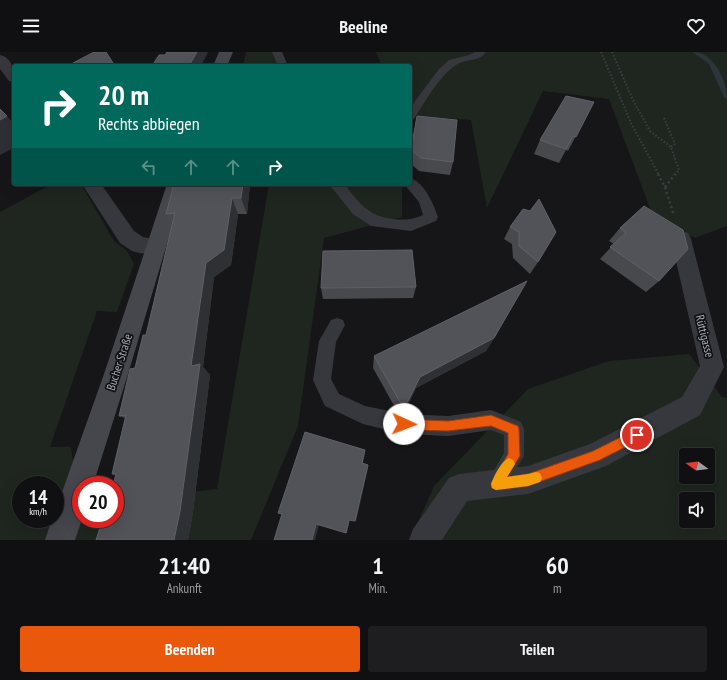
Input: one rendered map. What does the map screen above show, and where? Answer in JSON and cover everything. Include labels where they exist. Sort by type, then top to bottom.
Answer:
[{"type":"street","points":[[221,64],[226,52]]},
{"type":"street","points":[[0,59],[12,75]]},
{"type":"street","points":[[92,186],[127,237],[139,244],[156,247]]},
{"type":"street","name":"Bucher Straße","points":[[60,540],[116,374],[175,186]]},
{"type":"street","name":"Rüttigasse","points":[[424,540],[459,488],[528,480],[596,456],[691,406],[712,367],[681,239]]},
{"type":"lane","points":[[277,52],[282,64]]},
{"type":"lane","points":[[412,113],[443,72],[453,62],[476,57],[481,52]]},
{"type":"lane","points":[[338,186],[358,210],[376,222],[411,226],[431,217],[425,200],[412,185]]},
{"type":"lane","points":[[337,324],[328,341],[322,380],[332,400],[363,415],[404,424],[448,426],[491,420],[514,429],[514,456],[496,484]]},
{"type":"path","points":[[601,52],[631,123],[665,187],[681,239]]},
{"type":"path","points":[[612,52],[633,100],[650,131],[671,147],[679,170],[665,187]]},
{"type":"path","points":[[664,118],[675,144],[671,147]]},
{"type":"shaded area","points":[[246,52],[276,52],[287,64],[243,64]]},
{"type":"shaded area","points":[[376,52],[727,52],[727,226],[695,238],[654,219],[609,99],[543,91],[487,208],[471,120],[412,115],[412,64],[381,64]]},
{"type":"shaded area","points":[[48,186],[82,186],[114,241],[127,251],[134,264],[117,312],[97,311],[50,447],[71,447],[75,476],[72,476],[72,528],[124,528],[124,500],[217,489],[269,186],[402,186],[402,217],[324,238],[298,426],[251,540],[0,540],[0,212]]},
{"type":"shaded area","points":[[689,354],[722,397],[727,398],[727,540],[410,540],[434,486],[528,389],[609,361]]},
{"type":"building","points":[[94,52],[106,52],[114,64],[74,64],[73,63]]},
{"type":"building","points":[[167,52],[197,52],[190,64],[153,64],[159,55],[165,55]]},
{"type":"building","points":[[566,96],[594,102],[576,137],[573,136],[566,149],[540,140]]},
{"type":"building","points":[[0,109],[7,116],[0,120]]},
{"type":"building","points":[[417,116],[457,120],[453,162],[421,158],[412,151]]},
{"type":"building","points":[[173,186],[243,186],[241,198],[232,198],[224,250],[206,263],[191,366],[200,364],[180,511],[174,540],[96,540],[100,528],[124,528],[124,476],[115,476],[116,474],[112,474],[126,415],[119,416],[130,369],[135,368],[143,335],[146,335],[175,213],[166,214]]},
{"type":"building","points":[[539,199],[556,232],[538,262],[519,246],[519,232],[510,227],[523,209],[530,211]]},
{"type":"building","points":[[644,206],[683,230],[688,249],[659,281],[610,247],[626,233],[620,228]]},
{"type":"building","points":[[412,250],[416,287],[321,288],[323,251]]},
{"type":"building","points":[[527,281],[494,338],[420,377],[407,403],[400,402],[374,356]]},
{"type":"building","points":[[305,432],[365,450],[362,463],[368,465],[355,521],[349,520],[346,533],[316,524],[312,540],[274,540],[282,514],[278,513]]},
{"type":"waterway","points":[[696,52],[712,63],[727,97]]},
{"type":"slow traffic","points":[[509,464],[496,484],[536,478]]},
{"type":"route","points":[[404,424],[448,426],[491,420],[514,429],[514,456],[496,484],[528,480],[596,456],[637,435]]}]
